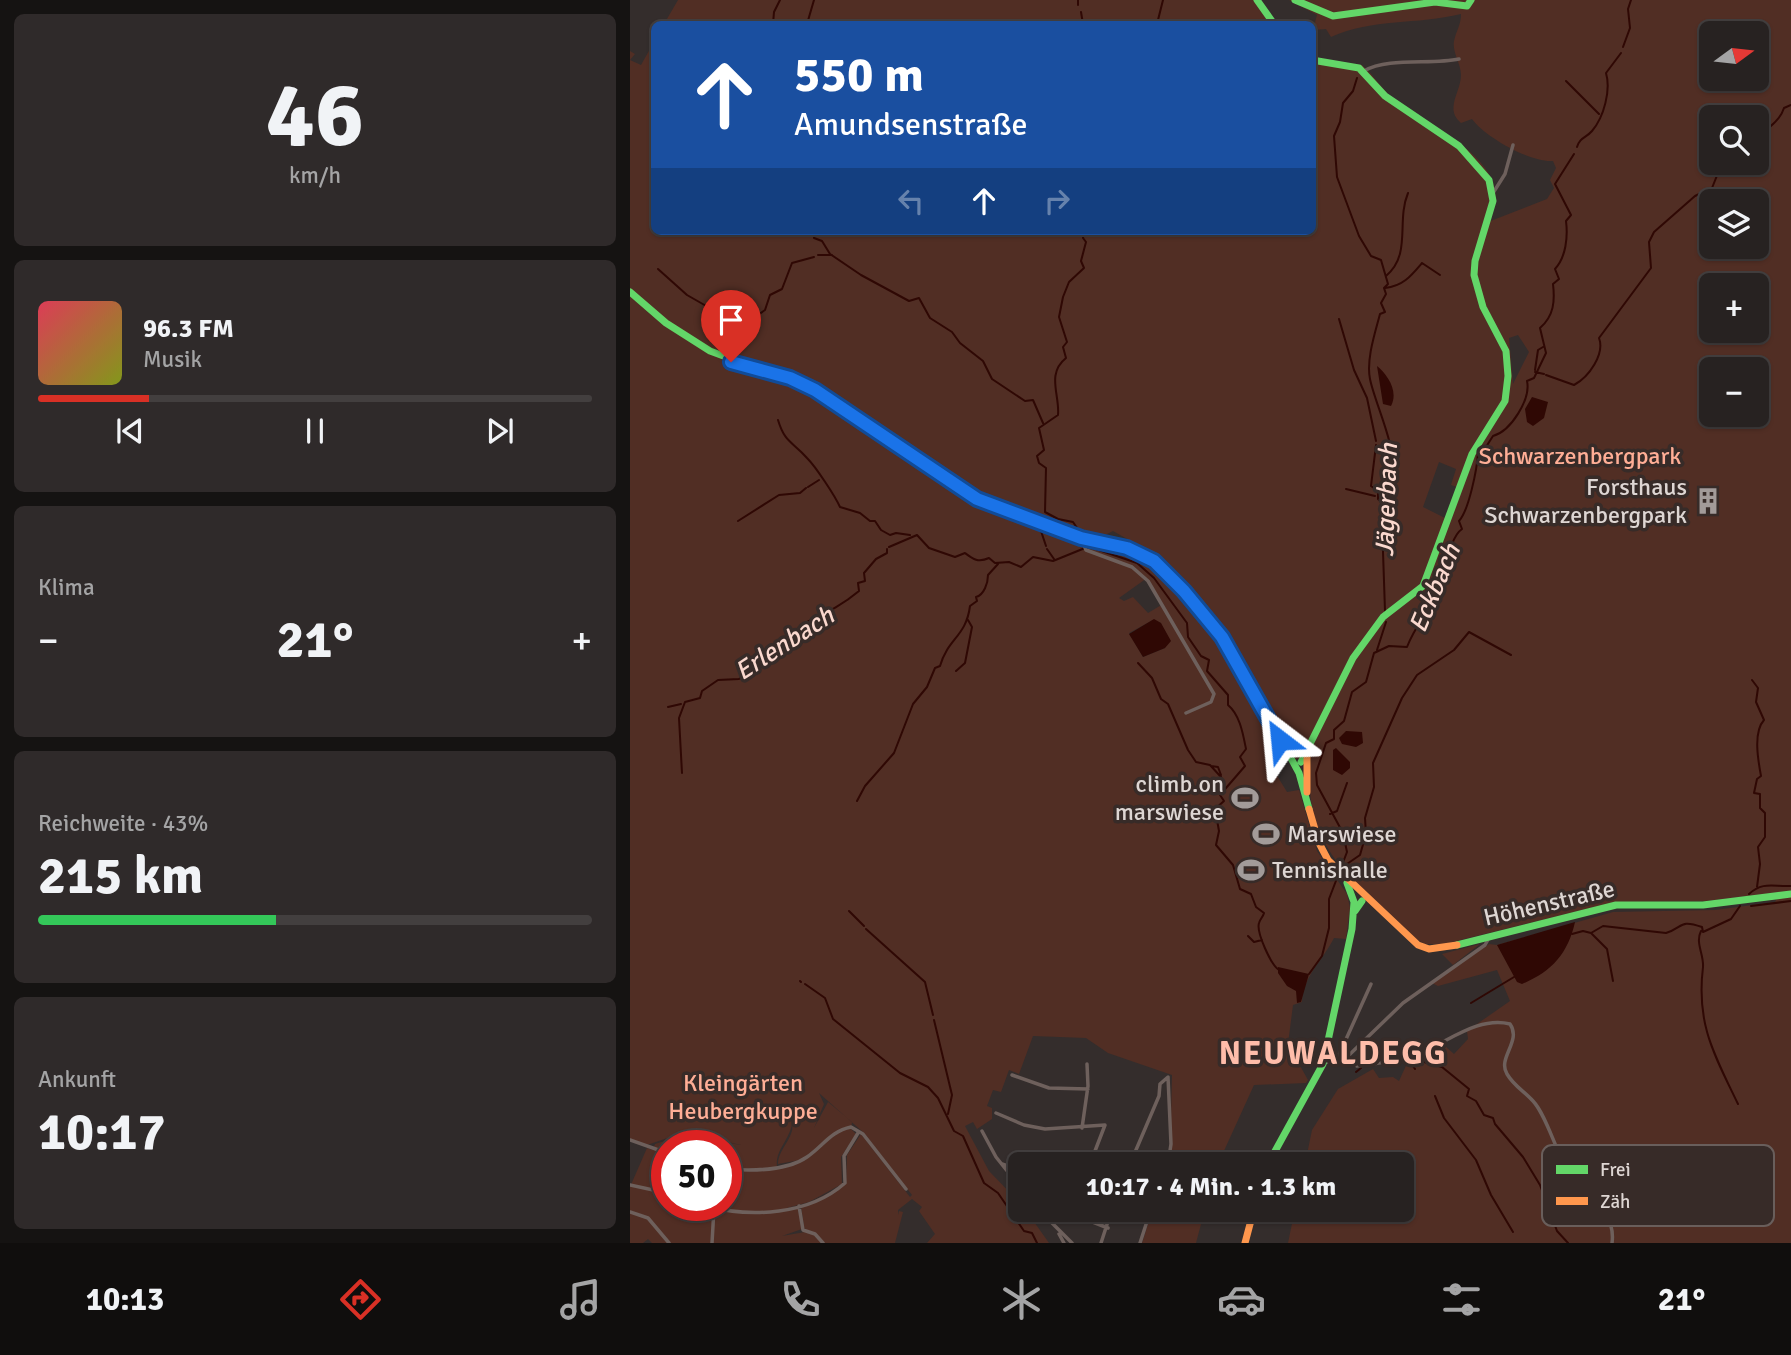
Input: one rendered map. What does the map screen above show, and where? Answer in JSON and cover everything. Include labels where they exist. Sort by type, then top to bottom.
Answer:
[{"type":"main road","points":[[1257,0],[1272,21]]},
{"type":"main road","points":[[1295,0],[1316,11],[1338,16],[1435,2],[1467,6],[1471,0]]},
{"type":"main road","points":[[630,292],[682,332],[731,362],[790,378],[815,390],[970,496],[1084,543],[1127,548],[1147,556],[1184,591],[1227,644],[1289,756],[1301,767],[1346,670],[1386,615],[1423,586],[1472,454],[1506,397],[1507,354],[1483,307],[1474,275],[1493,192],[1485,173],[1467,153],[1385,96],[1364,71],[1353,65],[1328,65],[1316,61]]},
{"type":"main road","name":"Höhenstraße","points":[[1301,767],[1308,802],[1323,852],[1328,860],[1358,898],[1378,909],[1411,940],[1425,948],[1439,949],[1616,905],[1703,905],[1791,894]]},
{"type":"main road","points":[[1275,1152],[1323,1064],[1346,966],[1358,898]]},
{"type":"main road","points":[[1245,1243],[1251,1222]]},
{"type":"street","points":[[1364,71],[1386,64],[1459,59]]},
{"type":"street","points":[[1493,192],[1504,176],[1513,145]]},
{"type":"street","points":[[1084,543],[1132,567],[1146,578],[1214,694],[1211,702],[1186,713]]},
{"type":"street","points":[[1346,1058],[1403,1003],[1485,945],[1490,936]]},
{"type":"street","points":[[1338,1057],[1371,984]]},
{"type":"street","points":[[1323,1064],[1338,1057],[1346,1058],[1357,1066],[1388,1061],[1421,1053],[1484,1023],[1510,1024],[1513,1031],[1510,1051],[1504,1062],[1505,1072],[1536,1104],[1557,1145]]},
{"type":"street","points":[[1082,1128],[1088,1089],[1087,1064]]},
{"type":"street","points":[[1012,1075],[1049,1088],[1088,1089]]},
{"type":"street","points":[[1135,1152],[1159,1096],[1160,1084],[1165,1078],[1170,1078],[1168,1152]]},
{"type":"street","points":[[996,1113],[1035,1128],[1105,1125],[1095,1152]]},
{"type":"street","points":[[742,1170],[795,1163],[806,1158],[837,1132],[851,1128],[868,1139],[906,1189]]},
{"type":"street","points":[[982,1131],[1008,1172]]},
{"type":"street","points":[[742,1210],[762,1213],[799,1206],[844,1184],[844,1156],[858,1133]]},
{"type":"street","points":[[630,1140],[651,1147]]},
{"type":"street","points":[[1001,1164],[1008,1166]]},
{"type":"street","points":[[630,1185],[651,1190]]},
{"type":"street","points":[[799,1206],[803,1230],[815,1234],[823,1243]]},
{"type":"street","points":[[630,1212],[646,1216],[669,1243]]},
{"type":"street","points":[[712,1243],[713,1221]]},
{"type":"street","points":[[1049,1222],[1072,1243]]},
{"type":"street","points":[[1094,1222],[1108,1227]]},
{"type":"street","points":[[1101,1243],[1109,1222]]},
{"type":"street","points":[[1140,1243],[1147,1222]]},
{"type":"street","points":[[1058,1232],[1064,1243]]},
{"type":"green space","points":[[678,0],[1260,0],[1275,21],[666,21]]},
{"type":"green space","points":[[1289,0],[1791,0],[1791,891],[1706,901],[1615,902],[1444,944],[1425,944],[1414,938],[1372,900],[1337,862],[1314,817],[1310,790],[1311,759],[1295,759],[1285,745],[1279,749],[1286,762],[1273,769],[1287,792],[1299,790],[1317,851],[1347,894],[1350,908],[1346,939],[1334,938],[1306,984],[1302,1002],[1293,1005],[1288,1044],[1308,1080],[1306,1083],[1254,1085],[1223,1152],[1170,1152],[1172,1075],[1108,1053],[1086,1038],[1033,1036],[1019,1074],[1009,1070],[1001,1092],[993,1090],[987,1106],[992,1108],[992,1119],[977,1129],[973,1122],[965,1126],[989,1171],[1008,1191],[1008,1222],[1034,1222],[1049,1243],[927,1243],[935,1234],[919,1211],[922,1207],[912,1199],[898,1210],[898,1215],[899,1211],[903,1212],[895,1243],[652,1243],[648,1239],[643,1243],[630,1243],[630,1187],[647,1148],[651,1149],[651,1221],[742,1221],[742,1130],[651,1130],[651,1144],[647,1145],[630,1139],[630,60],[641,65],[651,47],[651,235],[1316,235],[1316,58],[1329,63],[1362,65],[1399,104],[1470,152],[1491,177],[1495,191],[1495,203],[1488,222],[1547,199],[1554,188],[1550,180],[1556,168],[1553,161],[1533,158],[1509,148],[1472,119],[1461,123],[1456,118],[1454,106],[1461,75],[1454,45],[1461,14],[1379,24],[1331,37],[1326,29],[1316,30],[1317,15]],"holes":[[[1518,335],[1529,352],[1513,384],[1509,338]],[[1439,462],[1456,469],[1451,485],[1457,487],[1445,518],[1423,507]],[[1113,531],[1138,545],[1134,548],[1097,539]],[[1147,578],[1163,604],[1148,613],[1133,597],[1124,601],[1119,598]],[[1153,620],[1161,623],[1165,648],[1143,657],[1129,633]],[[819,1093],[846,1117],[828,1102],[814,1128],[824,1104]],[[852,1122],[864,1133],[912,1195],[910,1197],[861,1134],[847,1155],[846,1184],[801,1207],[805,1232],[782,1236],[802,1229],[798,1209],[787,1208],[809,1202],[842,1184],[841,1157],[856,1134],[851,1129]],[[792,1124],[791,1134],[778,1164],[800,1160],[827,1142],[803,1161],[777,1167],[778,1156]]]},
{"type":"green space","points":[[1778,896],[1791,897],[1791,1243],[1288,1243],[1292,1222],[1414,1222],[1414,1152],[1307,1152],[1312,1130],[1338,1089],[1373,1069],[1379,1078],[1393,1077],[1399,1081],[1409,1059],[1444,1045],[1454,1054],[1468,1039],[1467,1031],[1510,1001],[1497,970],[1438,986],[1432,983],[1489,944],[1497,945],[1613,912],[1715,910],[1775,902]]},
{"type":"green space","points":[[1480,944],[1453,965],[1442,954]]},
{"type":"green space","points":[[1149,1222],[1202,1222],[1196,1243],[1142,1243]]},
{"type":"shaded area","points":[[1377,366],[1388,378],[1393,389],[1391,406],[1383,404]]},
{"type":"shaded area","points":[[1532,397],[1548,402],[1544,418],[1533,426],[1527,422],[1525,409]]},
{"type":"shaded area","points":[[1154,619],[1161,623],[1171,641],[1165,648],[1143,657],[1129,634]]},
{"type":"shaded area","points":[[1346,731],[1362,732],[1363,743],[1356,747],[1342,744],[1339,738]]},
{"type":"shaded area","points":[[1336,748],[1350,762],[1350,768],[1342,775],[1333,770],[1333,750]]},
{"type":"shaded area","points":[[1575,922],[1568,944],[1550,968],[1522,984],[1517,982],[1497,945]]},
{"type":"shaded area","points":[[1278,967],[1309,974],[1301,1002],[1297,1003],[1296,991],[1287,986],[1278,973]]},
{"type":"waterway","points":[[773,21],[780,0]]},
{"type":"waterway","points":[[808,21],[814,0]]},
{"type":"waterway","points":[[1078,0],[1078,5]]},
{"type":"waterway","points":[[1158,21],[1163,0]]},
{"type":"waterway","name":"Eckbach","points":[[1623,47],[1630,28],[1628,9],[1631,0]]},
{"type":"waterway","points":[[1081,12],[1082,21]]},
{"type":"waterway","name":"Eckbach","points":[[1577,147],[1600,118],[1607,95],[1606,73],[1621,53]]},
{"type":"waterway","name":"Jägerbach","points":[[1357,78],[1353,91],[1343,103],[1340,122],[1334,136],[1337,177],[1359,236],[1371,256],[1381,260],[1388,284],[1384,288],[1386,294],[1381,303],[1385,312],[1380,314],[1370,355],[1369,372],[1389,438],[1393,463],[1391,476],[1381,492],[1387,506],[1382,522],[1385,611]]},
{"type":"waterway","points":[[1566,81],[1599,114]]},
{"type":"waterway","points":[[1769,128],[1784,108],[1791,105]]},
{"type":"waterway","name":"Eckbach","points":[[1309,974],[1322,956],[1329,928],[1329,899],[1347,852],[1343,833],[1317,785],[1316,773],[1326,743],[1334,739],[1334,730],[1344,721],[1352,692],[1366,682],[1374,653],[1389,646],[1407,647],[1435,597],[1452,545],[1462,529],[1459,521],[1469,499],[1478,453],[1484,450],[1493,436],[1513,421],[1523,405],[1527,381],[1534,378],[1546,353],[1540,328],[1552,308],[1553,284],[1559,279],[1555,269],[1564,253],[1566,221],[1571,215],[1555,184],[1574,154]]},
{"type":"waterway","points":[[1546,375],[1574,385],[1590,371],[1600,351],[1599,338],[1651,268],[1649,242],[1654,232],[1695,196],[1712,188],[1717,175]]},
{"type":"waterway","points":[[1386,276],[1399,258],[1408,193]]},
{"type":"waterway","points":[[814,235],[814,238],[822,241],[830,254],[861,275],[909,301],[919,298],[930,318],[952,332],[960,343],[983,361],[992,379],[1025,401],[1033,400],[1043,423]]},
{"type":"waterway","points":[[1083,235],[1086,242],[1081,261],[1084,268],[1069,282],[1059,317],[1067,342],[1063,347],[1066,358],[1060,364],[1055,378],[1058,415],[1039,428],[1044,450],[1037,456],[1039,463],[1046,468],[1045,512],[1058,519],[1073,522],[1090,547],[1137,563],[1154,578],[1187,623],[1188,637],[1201,656],[1209,660],[1207,671],[1228,695],[1228,705],[1238,719],[1244,737],[1246,749],[1240,757],[1245,766],[1220,795],[1224,801],[1215,809],[1219,831],[1216,845],[1233,865],[1240,889],[1251,894],[1256,907],[1264,913],[1259,923],[1262,941],[1279,970]]},
{"type":"waterway","points":[[818,255],[832,255]]},
{"type":"waterway","points":[[658,269],[687,295],[708,307],[751,320],[765,310],[770,295],[782,289],[792,263],[814,257]]},
{"type":"waterway","points":[[1385,288],[1402,283],[1422,263],[1440,275]]},
{"type":"waterway","points":[[1339,319],[1354,370],[1367,398],[1376,441]]},
{"type":"waterway","points":[[1535,370],[1538,350],[1543,347]]},
{"type":"waterway","name":"Eckbach","points":[[1535,372],[1544,374]]},
{"type":"waterway","points":[[778,420],[786,438],[815,468],[840,507],[875,521],[881,530],[890,535],[910,535]]},
{"type":"waterway","points":[[1376,445],[1371,486],[1378,491],[1378,499],[1386,506]]},
{"type":"waterway","points":[[808,487],[819,480]]},
{"type":"waterway","points":[[738,521],[779,495],[800,493],[806,488]]},
{"type":"waterway","points":[[1346,489],[1375,496]]},
{"type":"waterway","points":[[1041,531],[1046,546]]},
{"type":"waterway","name":"Erlenbach","points":[[889,547],[917,535],[929,548],[955,557],[965,553],[976,560],[989,558],[995,563],[1009,562],[1021,567],[1033,557],[1053,561],[1085,548]]},
{"type":"waterway","name":"Erlenbach","points":[[682,773],[679,718],[685,702],[700,698],[702,691],[718,680],[739,679],[770,656],[771,648],[796,632],[801,625],[852,597],[859,591],[858,583],[865,581],[864,573],[876,559],[887,553],[887,549]]},
{"type":"waterway","points":[[1047,549],[1054,559]]},
{"type":"waterway","points":[[857,801],[865,786],[894,753],[913,704],[927,687],[935,668],[940,666],[943,657],[965,625],[970,606],[977,601],[976,597],[985,588],[988,575],[998,564]]},
{"type":"waterway","points":[[956,671],[965,663],[972,627],[968,620]]},
{"type":"waterway","name":"Jägerbach","points":[[1377,650],[1386,622]]},
{"type":"waterway","points":[[1344,866],[1360,855],[1366,834],[1365,818],[1374,787],[1373,763],[1402,698],[1417,675],[1454,650],[1469,632],[1511,655]]},
{"type":"waterway","points":[[1138,663],[1152,678],[1161,699],[1168,704],[1196,762],[1210,765],[1221,777],[1225,790]]},
{"type":"waterway","points":[[1752,680],[1758,688],[1756,702],[1764,720],[1757,739],[1761,776],[1757,779],[1754,793],[1760,794],[1760,808],[1765,813],[1765,837],[1758,847],[1760,864],[1757,887]]},
{"type":"waterway","points":[[668,707],[681,704]]},
{"type":"waterway","points":[[1211,766],[1218,767],[1221,775]]},
{"type":"waterway","points":[[1330,814],[1337,811],[1347,783]]},
{"type":"waterway","points":[[1749,894],[1764,886],[1791,886]]},
{"type":"waterway","points":[[1751,906],[1791,901]]},
{"type":"waterway","points":[[1572,934],[1583,931],[1591,933],[1603,926],[1666,933],[1689,924],[1702,927],[1703,932],[1731,919],[1740,906]]},
{"type":"waterway","points":[[849,911],[864,926]]},
{"type":"waterway","points":[[866,929],[925,982],[933,1015]]},
{"type":"waterway","points":[[1701,931],[1699,940],[1703,962],[1702,1005],[1705,1022],[1715,1054],[1738,1104]]},
{"type":"waterway","points":[[1591,933],[1607,949],[1613,981]]},
{"type":"waterway","points":[[1248,936],[1254,942],[1262,940]]},
{"type":"waterway","points":[[1471,1003],[1514,977]]},
{"type":"waterway","points":[[805,984],[825,998],[833,1019],[900,1073],[928,1087],[938,1098],[954,1131],[963,1136],[984,1183],[998,1193],[1024,1231],[1032,1233],[1037,1243]]},
{"type":"waterway","points":[[934,1020],[952,1095],[948,1114]]},
{"type":"waterway","points":[[1410,1058],[1442,1067],[1469,1089],[1467,1096],[1476,1101],[1484,1115],[1493,1118],[1523,1157],[1542,1190]]},
{"type":"waterway","points":[[1356,1072],[1361,1068]]},
{"type":"waterway","points":[[1435,1096],[1444,1118],[1476,1160],[1491,1195],[1513,1232]]},
{"type":"waterway","points":[[1555,1226],[1568,1243]]},
{"type":"traffic: fast","points":[[1257,0],[1272,21]]},
{"type":"traffic: fast","points":[[1295,0],[1333,16],[1435,2],[1467,6],[1471,0]]},
{"type":"traffic: fast","points":[[1301,762],[1353,658],[1383,617],[1423,586],[1472,454],[1505,401],[1508,376],[1506,351],[1483,307],[1474,275],[1475,261],[1493,201],[1489,180],[1459,146],[1385,96],[1359,68],[1316,61]]},
{"type":"traffic: fast","points":[[630,292],[666,323],[710,351],[815,390],[977,499],[1081,538],[1133,550],[1161,567],[1217,630],[1240,665],[1299,773],[1309,809]]},
{"type":"traffic: fast","points":[[1275,1152],[1323,1064],[1352,929],[1354,902],[1347,883]]},
{"type":"traffic: fast","points":[[1457,945],[1616,905],[1703,905],[1791,894]]},
{"type":"traffic: fast","points":[[1355,911],[1362,901]]},
{"type":"traffic: slow","points":[[1307,757],[1307,792]]},
{"type":"traffic: slow","points":[[1309,809],[1319,843],[1328,860],[1418,945],[1429,949],[1457,945]]},
{"type":"traffic: slow","points":[[1245,1243],[1251,1222]]},
{"type":"place","name":"Forsthaus Schwarzenbergpark","points":[[1708,501]]},
{"type":"place","name":"climb.on marswiese","points":[[1245,798]]},
{"type":"place","name":"Marswiese","points":[[1266,834]]},
{"type":"place","name":"Tennishalle","points":[[1251,870]]},
{"type":"district","name":"NEUWALDEGG","points":[[1333,1053]]},
{"type":"route","points":[[731,362],[779,374],[815,390],[970,496],[1008,513],[1081,538],[1127,548],[1150,558],[1184,591],[1222,637],[1280,740]]},
{"type":"park label","name":"Schwarzenbergpark","points":[[1580,456]]},
{"type":"park label","name":"Kleingärten Heubergkuppe","points":[[743,1097]]}]
